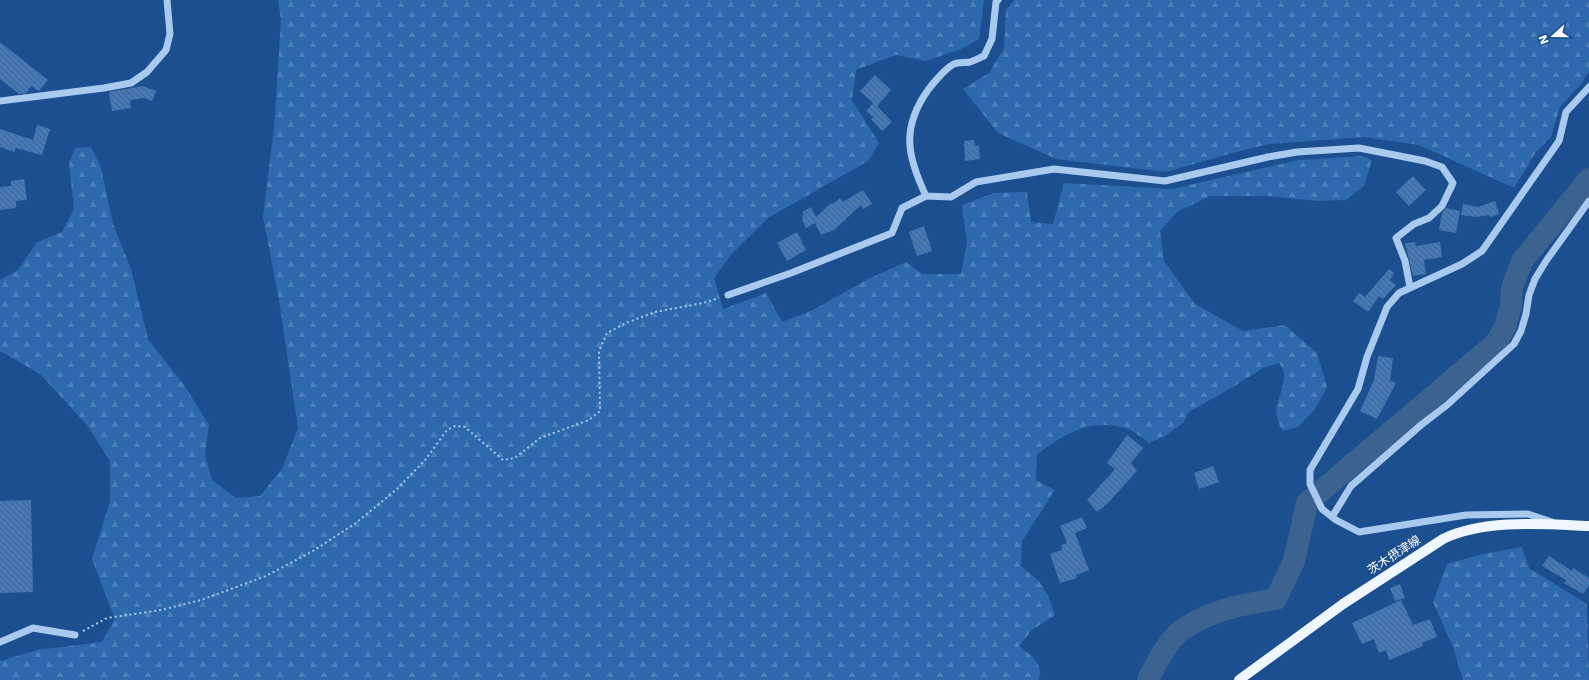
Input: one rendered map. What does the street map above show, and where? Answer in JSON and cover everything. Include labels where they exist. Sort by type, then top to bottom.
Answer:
[{"type":"main road","name":"茨木摂津線","points":[[1239,680],[1343,604],[1443,539],[1458,532],[1487,526],[1558,524],[1589,526]]},
{"type":"street","points":[[0,101],[104,88],[130,83],[147,72],[166,50],[170,34],[167,0]]},
{"type":"street","points":[[926,196],[915,174],[910,152],[910,127],[918,104],[934,82],[954,64],[970,62],[984,56],[992,38],[996,2],[998,0]]},
{"type":"street","points":[[1558,524],[1528,514],[1466,515],[1360,532],[1332,517],[1322,509],[1310,484],[1310,470],[1358,388],[1367,357],[1387,307],[1399,293],[1462,264],[1482,251],[1559,141],[1566,112],[1589,87]]},
{"type":"street","points":[[728,295],[892,233],[902,208],[926,196],[951,197],[976,182],[1054,169],[1165,180],[1297,152],[1358,148],[1425,161],[1442,167],[1453,183],[1442,206],[1429,218],[1414,224],[1396,238],[1405,261],[1410,288]]},
{"type":"street","points":[[1332,517],[1351,486],[1421,425],[1448,405],[1514,344],[1521,331],[1529,295],[1535,279],[1546,261],[1589,201]]},
{"type":"street","points":[[0,642],[33,628],[75,635]]},
{"type":"path","points":[[75,635],[107,618],[161,610],[201,600],[266,576],[313,551],[356,523],[396,489],[426,459],[447,430],[455,426],[465,427],[503,460],[515,458],[540,438],[589,420],[600,411],[599,351],[607,333],[626,323],[655,312],[703,303],[728,295]]},
{"type":"green space","points":[[278,0],[984,0],[979,39],[961,49],[926,61],[896,55],[856,70],[852,100],[879,143],[868,161],[768,218],[731,255],[714,278],[723,309],[766,293],[782,322],[813,310],[866,280],[906,262],[922,274],[961,274],[967,243],[962,205],[994,193],[1027,192],[1031,222],[1053,224],[1064,183],[1172,189],[1298,160],[1362,156],[1372,160],[1364,186],[1346,200],[1319,201],[1267,196],[1210,196],[1177,212],[1160,231],[1164,261],[1195,304],[1243,331],[1285,325],[1317,353],[1327,387],[1315,409],[1298,427],[1283,431],[1278,422],[1277,415],[1278,402],[1284,382],[1283,370],[1279,363],[1263,368],[1189,412],[1183,423],[1165,436],[1149,443],[1128,429],[1112,425],[1100,425],[1068,434],[1037,454],[1036,480],[1055,490],[1022,541],[1021,566],[1039,581],[1048,596],[1055,615],[1032,630],[1019,646],[1032,656],[1038,665],[1040,675],[1038,680],[0,680],[0,661],[37,650],[102,642],[115,619],[92,559],[110,501],[110,461],[87,425],[40,374],[0,352],[0,280],[18,270],[37,242],[62,232],[74,209],[69,163],[75,148],[91,147],[101,167],[113,224],[131,269],[148,339],[184,385],[209,425],[205,454],[212,480],[236,498],[260,496],[282,469],[298,428],[279,300],[263,217],[274,127],[281,19]]},
{"type":"green space","points":[[1014,0],[1589,0],[1589,72],[1581,84],[1560,107],[1551,137],[1536,152],[1514,188],[1419,145],[1364,137],[1269,144],[1166,172],[1056,159],[998,133],[963,89],[989,73],[1004,48],[1006,10]]},
{"type":"green space","points":[[1522,547],[1529,568],[1587,604],[1589,680],[1463,680],[1453,647],[1433,602],[1447,564],[1483,554]]},
{"type":"building","points":[[0,42],[48,80],[39,91],[31,86],[26,93],[19,94],[0,79]]},
{"type":"building","points":[[875,75],[891,90],[877,106],[892,122],[882,131],[871,119],[873,117],[866,111],[873,103],[860,91]]},
{"type":"building","points":[[143,86],[156,91],[152,101],[144,98],[130,100],[131,108],[112,111],[109,92]]},
{"type":"building","points":[[37,125],[50,129],[42,155],[16,148],[14,152],[0,147],[0,129],[33,140]]},
{"type":"building","points":[[974,140],[975,146],[979,146],[980,159],[965,161],[964,141]]},
{"type":"building","points":[[1413,176],[1426,190],[1409,206],[1396,192]]},
{"type":"building","points":[[24,179],[27,200],[16,201],[16,208],[0,210],[0,187],[11,186],[11,181]]},
{"type":"building","points":[[863,190],[872,204],[863,209],[861,205],[834,230],[821,235],[815,223],[806,228],[802,220],[802,216],[804,214],[802,212],[811,207],[816,217],[831,203],[833,204],[840,198],[843,202]]},
{"type":"building","points":[[1495,201],[1499,214],[1490,217],[1489,215],[1476,217],[1461,215],[1463,204],[1478,207]]},
{"type":"building","points":[[1446,208],[1460,211],[1456,233],[1439,230],[1442,213]]},
{"type":"building","points":[[924,226],[932,251],[917,256],[909,232]]},
{"type":"building","points":[[797,232],[806,250],[787,261],[777,243]]},
{"type":"building","points":[[1415,242],[1416,246],[1440,242],[1442,257],[1424,260],[1426,274],[1413,276],[1405,243]]},
{"type":"building","points":[[1389,269],[1394,273],[1390,280],[1396,285],[1383,299],[1379,296],[1368,312],[1353,301],[1359,293],[1365,297]]},
{"type":"building","points":[[1378,356],[1393,358],[1390,381],[1396,383],[1377,419],[1360,411],[1374,380]]},
{"type":"building","points":[[1127,435],[1143,448],[1131,463],[1137,471],[1107,504],[1097,512],[1087,500],[1115,469],[1107,463]]},
{"type":"building","points":[[1213,466],[1219,482],[1199,489],[1194,473]]},
{"type":"building","points":[[31,500],[33,592],[0,593],[0,501]]},
{"type":"building","points":[[1082,517],[1087,528],[1075,533],[1089,570],[1076,575],[1077,578],[1060,583],[1050,554],[1062,550],[1061,545],[1067,543],[1060,526]]},
{"type":"building","points":[[1549,556],[1572,571],[1573,568],[1589,578],[1589,585],[1583,594],[1564,583],[1566,580],[1542,566]]},
{"type":"building","points":[[1400,584],[1405,598],[1395,601],[1390,588]]},
{"type":"building","points":[[1401,600],[1413,625],[1430,619],[1437,637],[1422,643],[1423,646],[1389,660],[1386,650],[1379,653],[1374,639],[1362,644],[1352,623]]},
{"type":"waterway","points":[[1148,680],[1165,649],[1183,629],[1198,620],[1220,611],[1242,605],[1276,599],[1294,561],[1307,503],[1496,343],[1505,327],[1511,306],[1512,288],[1522,261],[1589,179]]}]
